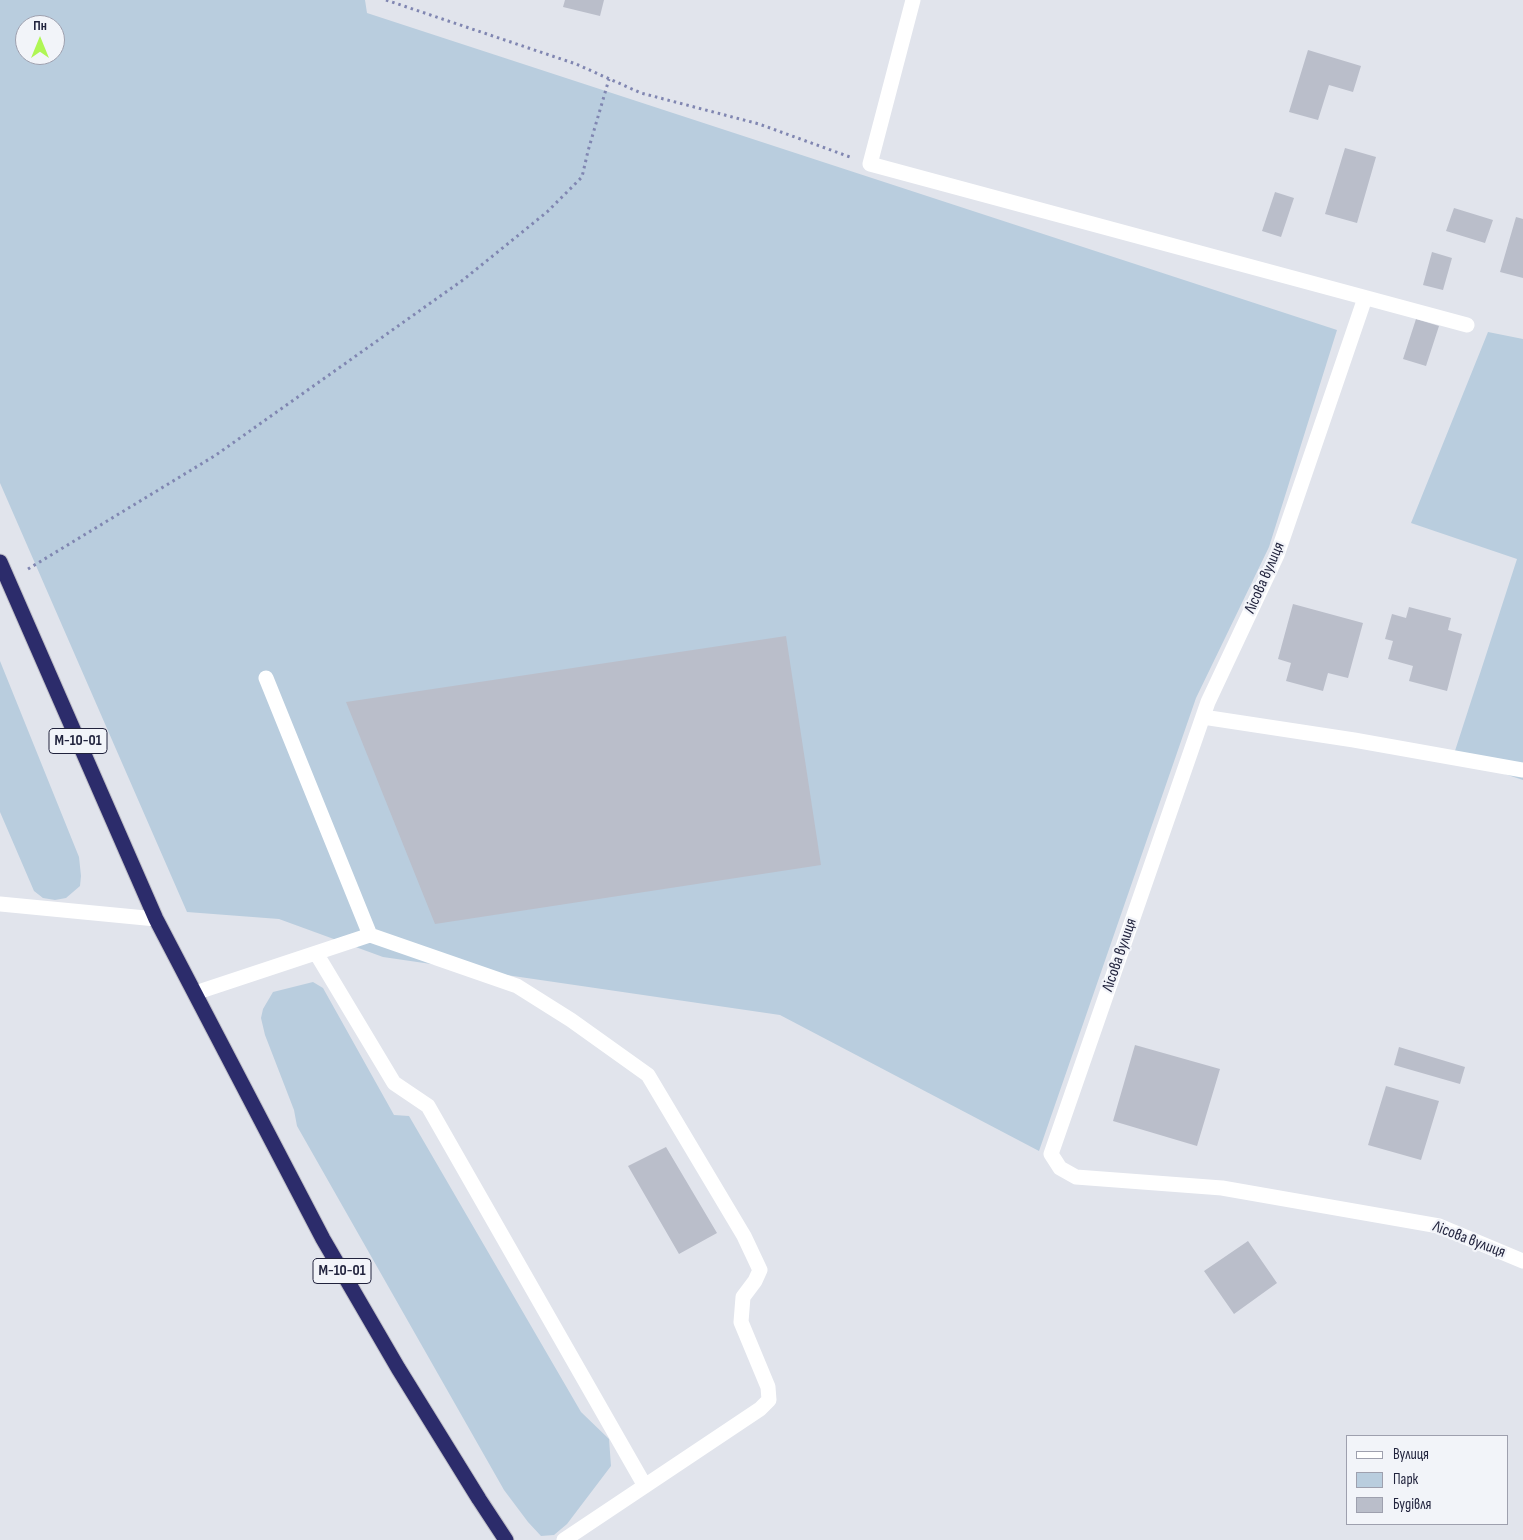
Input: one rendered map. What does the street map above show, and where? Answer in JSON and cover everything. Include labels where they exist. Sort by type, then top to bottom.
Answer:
[{"type":"highway","name":"М-10-01","points":[[0,562],[156,919],[324,1239],[398,1368],[506,1540]]},
{"type":"street","points":[[913,0],[870,164],[1467,325]]},
{"type":"street","name":"Лісова вулиця","points":[[1365,298],[1277,555],[1208,702],[1051,1154],[1060,1168],[1076,1177],[1222,1188],[1440,1226],[1523,1261]]},
{"type":"street","points":[[266,678],[370,935]]},
{"type":"street","points":[[1203,717],[1354,740],[1523,770]]},
{"type":"street","points":[[0,904],[156,919]]},
{"type":"street","points":[[195,993],[370,935],[517,986],[571,1020],[648,1075],[744,1236],[760,1270],[755,1281],[743,1297],[741,1322],[768,1387],[769,1400],[760,1409],[564,1540]]},
{"type":"street","points":[[316,953],[394,1083],[428,1106],[645,1486]]},
{"type":"path","points":[[386,0],[576,64],[641,93],[759,124],[870,164]]},
{"type":"path","points":[[8,580],[216,455],[463,280],[547,212],[582,177],[610,79]]},
{"type":"green space","points":[[0,0],[365,0],[367,13],[1337,330],[1269,547],[1196,698],[1039,1151],[780,1015],[383,957],[279,919],[187,912],[0,483]]},
{"type":"green space","points":[[1488,332],[1523,339],[1523,780],[1453,757],[1517,559],[1411,523]]},
{"type":"green space","points":[[0,661],[79,857],[80,886],[66,898],[55,900],[43,898],[34,891],[0,812]]},
{"type":"green space","points":[[313,982],[323,988],[394,1115],[409,1116],[581,1412],[609,1439],[611,1466],[567,1524],[554,1535],[541,1536],[504,1490],[297,1126],[294,1110],[265,1035],[261,1018],[263,1009],[273,992]]},
{"type":"building","points":[[565,0],[604,0],[600,16],[563,7]]},
{"type":"building","points":[[1308,50],[1361,66],[1353,92],[1329,85],[1318,120],[1289,112]]},
{"type":"building","points":[[1345,148],[1376,157],[1357,223],[1325,214]]},
{"type":"building","points":[[1275,192],[1294,198],[1281,237],[1262,231]]},
{"type":"building","points":[[1454,208],[1493,220],[1485,243],[1446,231]]},
{"type":"building","points":[[1516,217],[1523,219],[1523,278],[1500,272]]},
{"type":"building","points":[[1432,252],[1452,258],[1443,290],[1423,285]]},
{"type":"building","points":[[1416,319],[1439,326],[1426,366],[1403,359]]},
{"type":"building","points":[[1293,604],[1363,623],[1348,678],[1328,673],[1323,691],[1286,681],[1291,663],[1278,659]]},
{"type":"building","points":[[1409,607],[1451,618],[1448,630],[1462,634],[1447,691],[1409,681],[1413,666],[1388,659],[1393,641],[1385,639],[1392,614],[1406,618]]},
{"type":"building","points":[[786,636],[821,865],[435,924],[346,702]]},
{"type":"building","points":[[1135,1045],[1220,1069],[1197,1146],[1113,1121]]},
{"type":"building","points":[[1399,1047],[1465,1067],[1460,1084],[1394,1065]]},
{"type":"building","points":[[1386,1086],[1439,1101],[1421,1160],[1368,1145]]},
{"type":"building","points":[[666,1147],[717,1233],[679,1254],[628,1166]]},
{"type":"building","points":[[1248,1241],[1277,1283],[1234,1314],[1204,1271]]}]
